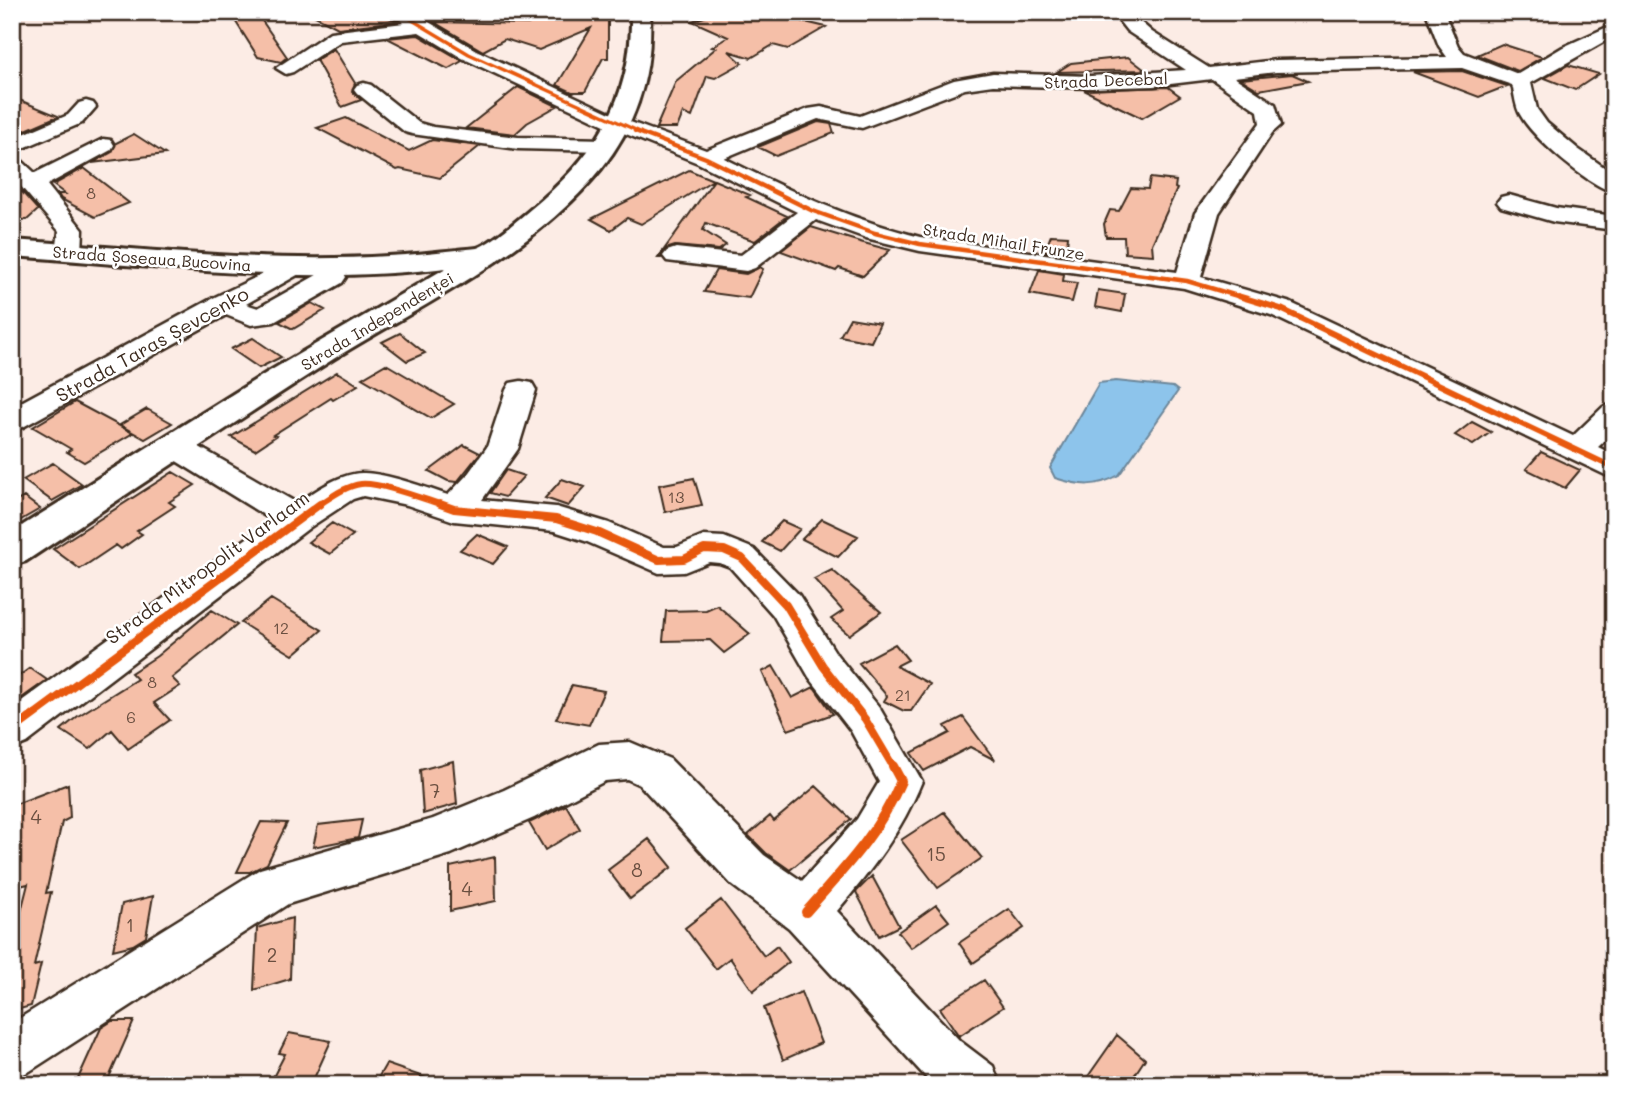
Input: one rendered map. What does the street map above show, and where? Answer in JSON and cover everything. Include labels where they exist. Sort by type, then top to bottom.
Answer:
[{"type":"main road","name":"Strada Independenței","points":[[12,551],[370,324],[439,285],[550,208],[579,180],[611,135],[632,97],[640,69],[640,12]]},
{"type":"main road","name":"Strada Șoseaua Bucovina","points":[[12,248],[292,268],[382,267],[484,254]]},
{"type":"main road","name":"Strada Șoseaua Bucovina","points":[[292,268],[353,284],[372,306],[370,324]]},
{"type":"street","points":[[188,12],[240,12]]},
{"type":"street","name":"Strada Mihail Frunze","points":[[399,12],[611,135],[705,158],[813,211],[875,233],[920,244],[1187,281],[1281,309],[1614,468]]},
{"type":"street","points":[[1120,12],[1122,18],[1135,29],[1268,108],[1271,125],[1264,129],[1207,213],[1187,281]]},
{"type":"street","points":[[1436,12],[1446,43],[1453,55],[1464,62]]},
{"type":"street","points":[[286,68],[336,36],[421,26]]},
{"type":"street","points":[[1614,29],[1520,81],[1524,90],[1523,99],[1532,118],[1569,151],[1614,185]]},
{"type":"street","name":"Strada Decebal","points":[[705,158],[815,113],[862,122],[976,80],[1091,82],[1211,74],[1276,66],[1464,62],[1520,81]]},
{"type":"street","points":[[364,89],[412,128],[433,133],[547,145],[611,135]]},
{"type":"street","points":[[12,147],[75,120],[86,107]]},
{"type":"street","points":[[33,183],[103,145]]},
{"type":"street","points":[[12,164],[33,183],[71,230],[69,252]]},
{"type":"street","points":[[1508,202],[1554,215],[1614,223]]},
{"type":"street","points":[[676,257],[746,263],[813,211]]},
{"type":"street","name":"Strada Taras Șevcenko","points":[[12,420],[292,268]]},
{"type":"street","points":[[225,303],[251,317],[264,316],[333,277]]},
{"type":"street","points":[[454,509],[479,483],[502,449],[521,390]]},
{"type":"street","points":[[1577,450],[1614,414]]},
{"type":"street","points":[[176,447],[297,519]]},
{"type":"street","name":"Strada Mitropolit Varlaam","points":[[12,731],[297,519],[341,491],[362,484],[413,495],[454,509],[556,519],[605,535],[659,560],[684,559],[704,550],[724,550],[742,558],[786,605],[822,666],[865,719],[901,781],[894,803],[806,912]]},
{"type":"street","points":[[12,1053],[276,885],[435,839],[519,804],[599,763],[630,760],[655,772],[748,870],[806,912],[942,1059],[974,1085]]},
{"type":"water","points":[[1116,381],[1173,387],[1178,391],[1119,475],[1095,484],[1072,483],[1055,478],[1050,468],[1099,383]]},
{"type":"building","points":[[256,12],[287,57],[281,62],[258,57],[234,19]]},
{"type":"building","points":[[308,12],[370,12],[398,21],[338,28]]},
{"type":"building","points":[[601,12],[608,12],[608,20],[611,20],[608,21],[608,58],[603,58],[585,92],[572,92],[557,85],[591,28],[539,50],[505,39],[483,51],[434,22],[528,24],[545,15],[597,19]]},
{"type":"building","points":[[720,12],[811,12],[797,20],[826,27],[788,49],[773,45],[751,58],[729,51],[742,63],[715,78],[707,76],[692,117],[683,113],[677,128],[656,128],[676,81],[716,48],[712,47],[728,37],[692,21]]},
{"type":"building","points":[[418,35],[462,61],[448,69],[387,38]]},
{"type":"building","points":[[1502,44],[1542,57],[1518,71],[1477,55]]},
{"type":"building","points":[[334,49],[355,83],[352,91],[361,100],[342,107],[316,60]]},
{"type":"building","points":[[1128,57],[1145,70],[1057,72],[1071,63]]},
{"type":"building","points":[[1568,65],[1599,74],[1575,90],[1545,78]]},
{"type":"building","points":[[1462,71],[1507,86],[1479,97],[1413,72]]},
{"type":"building","points":[[1292,74],[1308,81],[1259,90],[1241,79]]},
{"type":"building","points":[[518,87],[557,106],[527,123],[515,134],[466,128]]},
{"type":"building","points":[[1168,87],[1180,96],[1142,118],[1084,90]]},
{"type":"building","points":[[12,97],[58,116],[12,136]]},
{"type":"building","points":[[346,118],[409,151],[432,140],[480,146],[440,178],[397,170],[317,128]]},
{"type":"building","points":[[818,122],[831,124],[834,133],[776,156],[758,147]]},
{"type":"building","points":[[134,134],[165,154],[92,163],[112,152],[116,143]]},
{"type":"building","points":[[84,168],[129,203],[95,217],[61,199],[58,194],[65,194],[53,185]]},
{"type":"building","points":[[689,170],[713,180],[641,224],[627,218],[611,230],[591,219]]},
{"type":"building","points":[[1150,178],[1176,181],[1177,189],[1152,244],[1153,255],[1125,253],[1124,237],[1106,237],[1104,224],[1110,210],[1119,211],[1131,188],[1148,189]]},
{"type":"building","points":[[714,180],[750,195],[746,197],[787,216],[755,241],[706,223],[703,230],[726,245],[719,250],[675,246],[665,249],[661,258],[658,258]]},
{"type":"building","points":[[12,191],[22,192],[38,210],[27,220],[12,219]]},
{"type":"building","points":[[811,227],[890,250],[863,276],[839,268],[836,271],[781,251]]},
{"type":"building","points":[[1051,235],[1068,236],[1066,254],[1045,251]]},
{"type":"building","points":[[760,267],[763,269],[749,298],[704,292],[716,270],[746,274]]},
{"type":"building","points":[[1039,270],[1064,274],[1063,281],[1077,283],[1072,302],[1030,294]]},
{"type":"building","points":[[1098,290],[1125,294],[1122,312],[1095,307]]},
{"type":"building","points":[[312,303],[325,310],[293,329],[279,322]]},
{"type":"building","points":[[850,318],[880,323],[871,342],[840,336]]},
{"type":"building","points":[[400,333],[425,353],[407,361],[382,342]]},
{"type":"building","points":[[253,338],[281,357],[259,368],[231,349]]},
{"type":"building","points":[[386,364],[454,404],[431,418],[362,378]]},
{"type":"building","points":[[337,372],[358,385],[333,400],[331,398],[273,435],[276,436],[255,450],[231,437]]},
{"type":"building","points":[[75,402],[133,433],[84,462],[67,452],[71,449],[33,427]]},
{"type":"building","points":[[147,409],[172,423],[145,439],[120,425]]},
{"type":"building","points":[[1472,422],[1491,432],[1473,445],[1455,435]]},
{"type":"building","points":[[464,445],[480,453],[457,482],[448,481],[429,471]]},
{"type":"building","points":[[1541,452],[1580,470],[1565,488],[1526,469]]},
{"type":"building","points":[[53,463],[82,484],[52,501],[23,480]]},
{"type":"building","points":[[506,470],[524,476],[505,497],[490,493]]},
{"type":"building","points":[[173,472],[195,485],[169,502],[175,506],[137,531],[142,534],[121,549],[116,545],[80,569],[53,549]]},
{"type":"building","points":[[694,478],[702,505],[665,512],[659,485]]},
{"type":"building","points":[[562,479],[585,487],[568,506],[545,498]]},
{"type":"building","points":[[24,497],[40,509],[12,525],[12,504]]},
{"type":"building","points":[[822,519],[858,536],[838,557],[802,539]]},
{"type":"building","points":[[782,521],[800,529],[780,551],[762,542]]},
{"type":"building","points":[[332,523],[353,535],[330,554],[308,542]]},
{"type":"building","points":[[477,534],[508,547],[493,564],[460,550]]},
{"type":"building","points":[[832,570],[881,612],[849,635],[831,619],[843,611],[814,579]]},
{"type":"building","points":[[271,599],[322,630],[293,655],[241,623]]},
{"type":"building","points":[[717,605],[750,634],[724,653],[710,640],[663,641],[666,611],[706,610]]},
{"type":"building","points":[[212,610],[237,625],[172,678],[180,686],[154,703],[170,720],[128,749],[112,730],[90,749],[61,730],[78,716],[137,679],[131,673],[157,656]]},
{"type":"building","points":[[895,644],[908,660],[896,666],[930,684],[911,711],[904,711],[884,701],[887,696],[859,663]]},
{"type":"building","points":[[773,666],[792,698],[814,687],[833,714],[788,730],[762,672]]},
{"type":"building","points":[[30,668],[47,680],[12,705],[12,681]]},
{"type":"building","points":[[572,685],[604,691],[589,725],[556,719]]},
{"type":"building","points":[[963,717],[995,760],[970,747],[924,771],[911,753],[950,733],[945,726]]},
{"type":"building","points":[[453,761],[457,804],[423,814],[420,770]]},
{"type":"building","points":[[68,784],[70,818],[62,822],[46,893],[51,892],[34,966],[41,964],[31,1006],[12,1011],[12,947],[28,884],[12,888],[13,805]]},
{"type":"building","points":[[816,786],[851,819],[790,870],[766,853],[748,835],[770,816],[774,821]]},
{"type":"building","points":[[566,805],[580,829],[545,850],[529,823]]},
{"type":"building","points":[[944,812],[982,858],[938,888],[901,840]]},
{"type":"building","points":[[362,820],[358,838],[313,847],[318,825]]},
{"type":"building","points":[[261,822],[287,823],[267,864],[250,872],[237,872]]},
{"type":"building","points":[[649,839],[672,867],[630,899],[608,870]]},
{"type":"building","points":[[495,857],[496,901],[450,911],[450,867]]},
{"type":"building","points":[[872,876],[899,926],[879,936],[856,892]]},
{"type":"building","points":[[153,896],[146,937],[133,945],[113,950],[122,904]]},
{"type":"building","points":[[721,900],[764,956],[777,946],[789,962],[753,991],[730,958],[716,969],[685,928]]},
{"type":"building","points":[[936,905],[949,921],[911,948],[898,932]]},
{"type":"building","points":[[1009,909],[1024,928],[973,963],[959,943]]},
{"type":"building","points":[[292,918],[290,979],[254,990],[257,928]]},
{"type":"building","points":[[984,980],[1003,1007],[959,1036],[940,1008]]},
{"type":"building","points":[[801,992],[821,1043],[783,1060],[764,1008]]},
{"type":"building","points":[[112,1021],[134,1021],[108,1080],[77,1081],[101,1028]]},
{"type":"building","points":[[289,1033],[331,1041],[311,1085],[269,1085],[285,1054],[279,1053]]},
{"type":"building","points":[[1117,1035],[1145,1059],[1128,1085],[1082,1085]]},
{"type":"building","points":[[386,1064],[438,1082],[437,1085],[374,1085]]},
{"type":"cycle path","points":[[399,12],[469,54],[618,124],[706,158],[813,211],[875,233],[920,244],[1187,281],[1281,309],[1614,468]]},
{"type":"cycle path","points":[[12,731],[297,519],[341,491],[362,484],[413,495],[454,509],[556,519],[597,532],[659,560],[684,559],[704,549],[724,550],[742,558],[786,605],[823,666],[865,719],[901,781],[884,817],[872,834],[806,912]]}]
